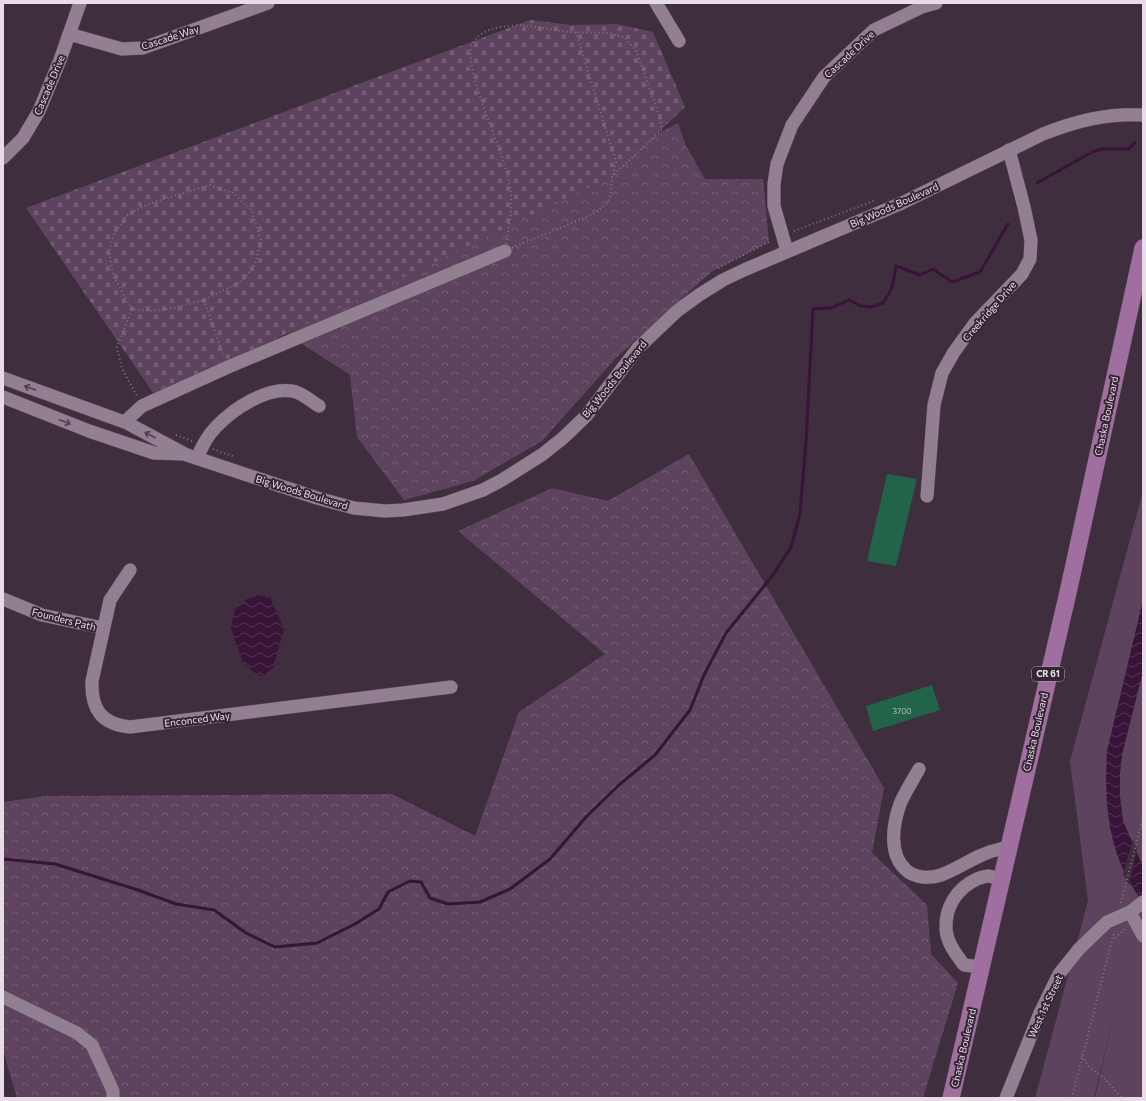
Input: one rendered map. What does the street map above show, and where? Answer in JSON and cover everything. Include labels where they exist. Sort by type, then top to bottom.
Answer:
[{"type":"main road","name":"Chaska Boulevard","points":[[951,1098],[980,967],[1069,588],[1143,248]]},
{"type":"street","name":"Cascade Drive","points":[[3,158],[23,138],[39,111],[80,3]]},
{"type":"street","name":"Cascade Way","points":[[69,34],[122,49],[143,48],[268,3]]},
{"type":"street","points":[[656,3],[679,41]]},
{"type":"street","name":"Cascade Drive","points":[[787,251],[774,206],[774,184],[777,164],[792,125],[824,77],[874,30],[936,3]]},
{"type":"street","name":"Big Woods Boulevard","points":[[3,378],[127,423],[191,456],[317,498],[354,508],[385,511],[443,504],[483,490],[522,469],[563,438],[586,416],[638,348],[677,311],[723,280],[787,251],[902,203],[1043,134],[1086,119],[1110,115],[1143,115]]},
{"type":"street","name":"Creekridge Drive","points":[[927,496],[934,405],[942,373],[954,352],[976,323],[1022,274],[1030,259],[1031,240],[1009,150]]},
{"type":"street","points":[[127,423],[129,418],[142,406],[228,367],[504,251]]},
{"type":"street","points":[[191,456],[216,427],[229,415],[269,393],[282,390],[294,391],[319,406]]},
{"type":"street","name":"Big Woods Boulevard","points":[[3,397],[89,431],[154,453],[191,456]]},
{"type":"street","name":"Enconced Way","points":[[130,570],[110,600],[92,681],[91,694],[95,706],[108,721],[118,726],[130,727],[451,686]]},
{"type":"street","name":"Founders Path","points":[[3,599],[42,615],[103,628]]},
{"type":"street","points":[[919,769],[900,803],[894,826],[893,842],[896,855],[902,866],[910,873],[920,877],[940,875],[983,854],[1008,847]]},
{"type":"street","points":[[980,967],[964,965],[951,947],[946,929],[948,910],[957,893],[967,884],[988,876],[1001,879]]},
{"type":"street","name":"West 1st Street","points":[[1006,1098],[1040,1013],[1059,974],[1079,949],[1107,922],[1132,917],[1142,902]]},
{"type":"street","points":[[1132,917],[1143,936]]},
{"type":"street","points":[[3,997],[77,1033],[92,1045],[113,1091],[114,1098]]},
{"type":"path","points":[[504,251],[509,221],[511,195],[505,167],[478,91],[471,60],[472,46],[479,36],[495,27],[523,25],[568,32],[609,33],[625,38],[636,50],[660,118],[662,130],[612,176]]},
{"type":"path","points":[[504,251],[593,214],[602,208],[610,199],[612,176],[616,162],[576,32]]},
{"type":"path","points":[[210,185],[233,194],[252,211],[261,241],[255,264],[242,281],[204,300],[174,308],[152,311],[132,309],[113,275],[109,251],[114,234],[126,216],[151,203],[210,185]]},
{"type":"path","points":[[696,282],[723,265],[782,236],[879,199]]},
{"type":"path","points":[[204,300],[228,367]]},
{"type":"path","points":[[132,309],[117,348],[122,369],[142,406]]},
{"type":"path","points":[[1125,885],[1143,817]]},
{"type":"path","points":[[1115,938],[1132,917]]},
{"type":"path","points":[[1072,1098],[1109,950]]},
{"type":"path","points":[[1082,1056],[1089,1067],[1105,1079],[1122,1098]]},
{"type":"green space","points":[[530,20],[571,25],[617,24],[653,32],[685,107],[612,176],[156,397],[26,208]]},
{"type":"green space","points":[[678,123],[686,146],[705,179],[763,179],[769,242],[711,272],[616,358],[542,441],[473,481],[404,500],[357,437],[350,375],[287,334]]},
{"type":"green space","points":[[689,454],[884,788],[872,853],[927,905],[931,954],[958,983],[923,1098],[17,1098],[3,1050],[3,802],[46,796],[392,794],[475,836],[519,712],[605,654],[458,531],[552,488],[608,501]]},
{"type":"green space","points":[[1142,495],[1143,1098],[1095,1098],[1114,1014],[1094,1098],[1035,1098],[1088,901],[1070,761]]},
{"type":"water","points":[[257,595],[270,597],[284,629],[273,668],[263,676],[255,673],[243,663],[231,628],[235,609],[247,599]]},
{"type":"water","points":[[1143,600],[1143,671],[1122,755],[1120,796],[1123,821],[1143,866],[1143,902],[1131,885],[1115,849],[1108,811],[1106,771],[1107,751]]},
{"type":"pier","points":[[1133,839],[1137,849],[1129,885],[1123,874]]},
{"type":"building","points":[[887,474],[917,479],[896,566],[867,561]]},
{"type":"building","points":[[932,685],[940,710],[873,731],[866,706]]},
{"type":"waterway","points":[[1037,183],[1092,152],[1102,149],[1129,149],[1135,142]]},
{"type":"waterway","points":[[3,859],[55,864],[138,890],[176,904],[214,910],[246,933],[275,947],[317,943],[355,924],[379,909],[388,892],[410,881],[421,882],[430,898],[448,904],[480,902],[510,889],[550,859],[586,817],[619,785],[655,755],[690,710],[704,675],[726,633],[773,575],[791,547],[800,514],[806,442],[813,309],[831,308],[849,300],[861,306],[871,307],[883,303],[892,288],[896,266],[920,275],[933,269],[952,282],[980,272],[1008,224]]}]
